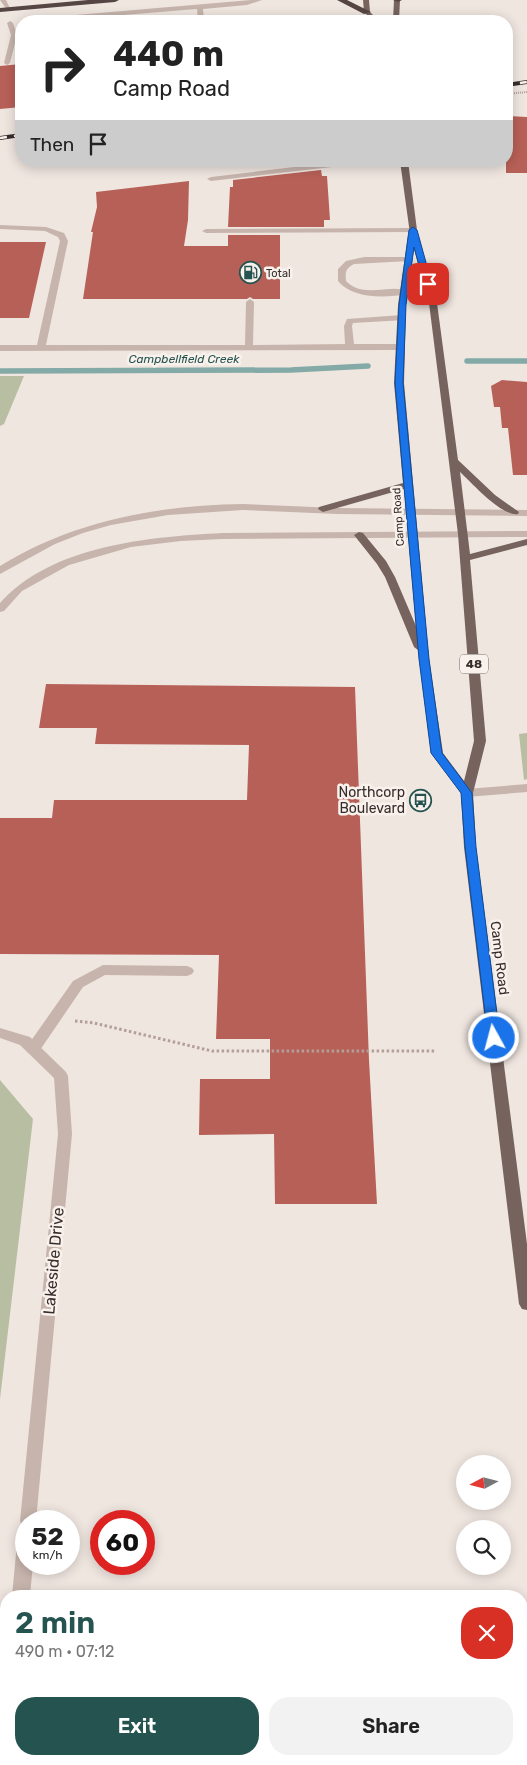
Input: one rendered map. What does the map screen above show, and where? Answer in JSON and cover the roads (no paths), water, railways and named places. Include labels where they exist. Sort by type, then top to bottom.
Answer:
[{"type":"highway","points":[[4,9],[115,0]]},
{"type":"highway","points":[[341,0],[368,12]]},
{"type":"main road","points":[[366,0],[368,12],[371,15]]},
{"type":"main road","points":[[396,15],[397,0]]},
{"type":"main road","name":"Camp Road","points":[[405,167],[413,230],[433,303],[463,534],[480,741],[467,793],[470,847],[527,1304]]},
{"type":"main road","name":"Camp Road","points":[[413,230],[404,292],[399,383],[424,659],[437,753],[467,793]]},
{"type":"main road","points":[[454,461],[492,497],[514,512]]},
{"type":"main road","points":[[323,509],[409,484]]},
{"type":"main road","points":[[359,535],[382,563],[390,577],[424,659]]},
{"type":"main road","points":[[465,558],[527,542]]},
{"type":"street","points":[[4,0],[4,9]]},
{"type":"street","points":[[4,9],[11,0]]},
{"type":"street","points":[[116,15],[174,12],[259,0]]},
{"type":"street","points":[[246,3],[251,11]]},
{"type":"street","points":[[200,7],[201,15]]},
{"type":"street","points":[[0,24],[13,23],[14,35],[8,63]]},
{"type":"street","points":[[211,179],[315,167]]},
{"type":"street","points":[[0,227],[21,226],[46,229],[61,235],[64,241],[41,348]]},
{"type":"street","points":[[206,231],[413,230]]},
{"type":"street","points":[[404,292],[358,291],[345,285],[341,278],[343,267],[352,262],[409,259]]},
{"type":"street","points":[[249,347],[250,302]]},
{"type":"street","points":[[350,347],[348,326],[350,321],[402,318]]},
{"type":"street","points":[[0,348],[400,347]]},
{"type":"street","points":[[0,571],[67,536],[126,519],[228,507],[527,513]]},
{"type":"street","points":[[0,608],[18,589],[65,563],[130,544],[181,538],[222,536],[527,534]]},
{"type":"street","points":[[467,793],[527,788]]},
{"type":"street","points":[[33,1049],[78,984],[103,970],[187,971]]},
{"type":"street","name":"Lakeside Drive","points":[[0,1033],[25,1041],[61,1076],[65,1134],[29,1510]]},
{"type":"street","points":[[22,1590],[23,1575]]},
{"type":"waterway","name":"Campbellfield Creek","points":[[467,361],[527,361]]},
{"type":"waterway","name":"Campbellfield Creek","points":[[0,371],[291,370],[368,366]]},
{"type":"railway","points":[[513,84],[527,82]]},
{"type":"railway","points":[[0,138],[15,136]]},
{"type":"place","name":"Total","points":[[250,273]]},
{"type":"place","name":"Northcorp Boulevard","points":[[421,800]]}]
